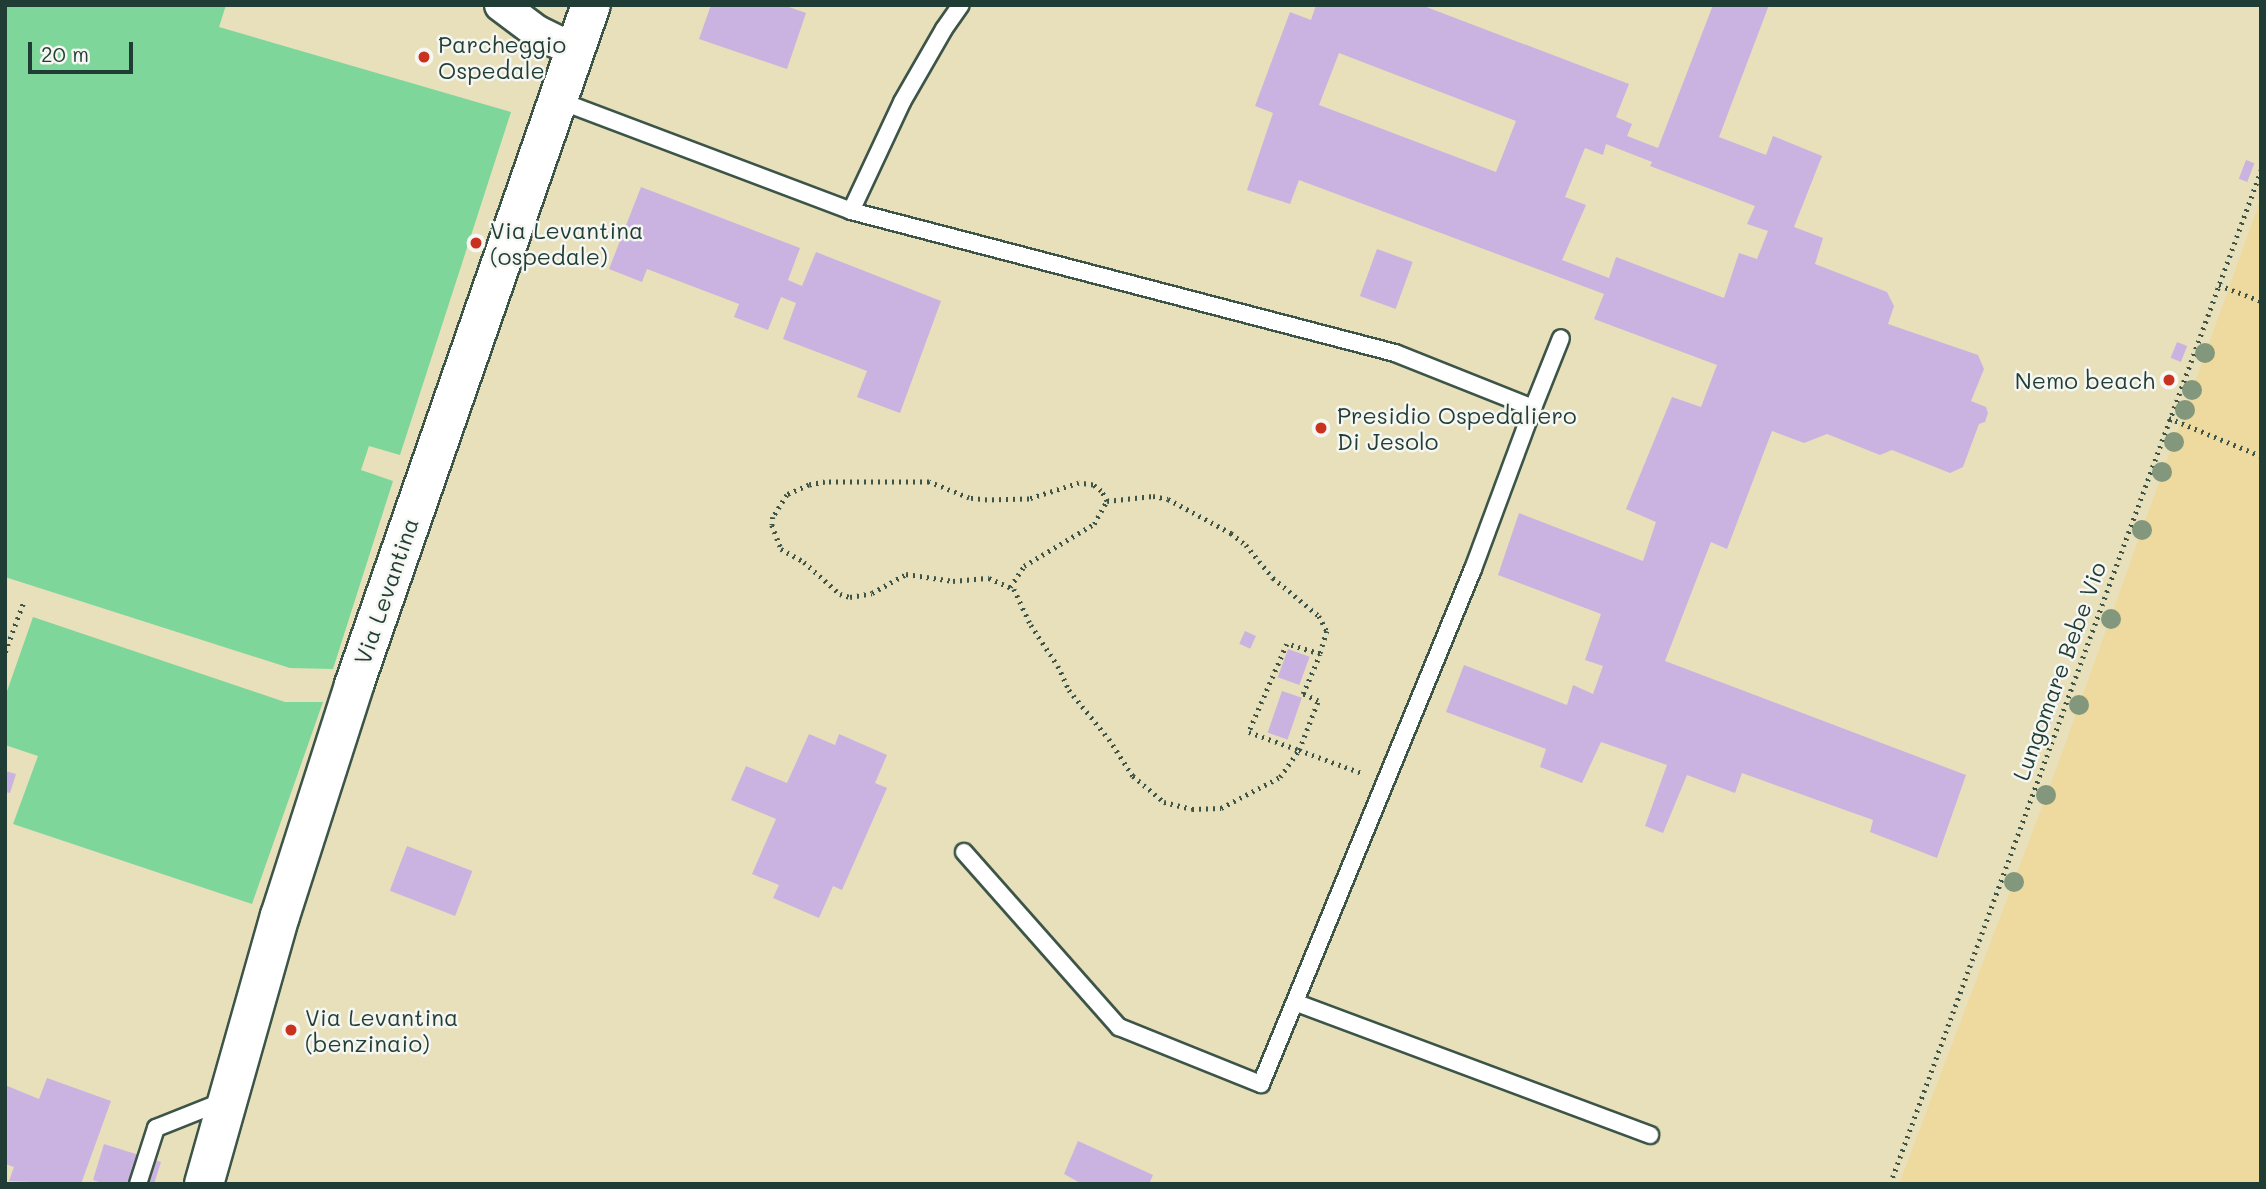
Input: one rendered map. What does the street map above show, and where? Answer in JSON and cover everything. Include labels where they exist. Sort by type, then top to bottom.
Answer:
[{"type":"street","points":[[501,5],[537,32],[576,51]]},
{"type":"street","name":"Via Levantina","points":[[204,1184],[280,916],[354,685],[444,418],[591,5]]},
{"type":"lane","points":[[850,211],[902,102],[961,5]]},
{"type":"lane","points":[[558,100],[850,211],[1395,353],[1533,408]]},
{"type":"lane","points":[[964,852],[1119,1027],[1261,1084],[1297,1003],[1473,569],[1561,338]]},
{"type":"lane","points":[[1297,1003],[1650,1135]]},
{"type":"lane","points":[[138,1184],[156,1128],[229,1098]]},
{"type":"path","name":"Lungomare Bebe Vio","points":[[1891,1184],[2261,170]]},
{"type":"path","points":[[2219,285],[2261,301]]},
{"type":"path","points":[[2169,418],[2261,456]]},
{"type":"path","points":[[839,482],[929,482],[969,498],[998,501],[1029,499],[1086,483],[1101,491],[1107,501],[1153,496],[1168,499],[1231,533],[1247,545],[1273,578],[1319,616],[1327,631],[1303,694],[1318,701],[1299,750],[1280,777],[1221,808],[1192,809],[1164,802],[1133,776],[1109,739],[1069,690],[1058,666],[1031,625],[1019,596],[1010,587],[989,578],[953,582],[905,574],[872,593],[850,597],[835,591],[804,562],[781,549],[772,525],[773,517],[787,495],[808,485],[839,482]]},
{"type":"path","points":[[1010,587],[1024,566],[1094,524],[1107,501]]},
{"type":"path","points":[[5,652],[24,601]]},
{"type":"path","points":[[1320,654],[1287,644],[1249,732],[1387,782]]},
{"type":"green space","points":[[5,5],[226,5],[219,27],[511,112],[400,455],[369,446],[361,470],[393,481],[333,669],[290,668],[5,577]]},
{"type":"green space","points":[[33,617],[285,702],[323,702],[252,904],[13,824],[38,756],[5,745],[5,697]]},
{"type":"sand","points":[[2261,198],[2261,1184],[1899,1184],[2054,775]]},
{"type":"building","points":[[711,5],[783,5],[806,13],[787,69],[699,39]]},
{"type":"building","points":[[1316,5],[1421,5],[1629,84],[1616,117],[1632,124],[1627,136],[1658,148],[1713,5],[1769,5],[1719,137],[1766,155],[1773,136],[1822,156],[1794,227],[1823,238],[1815,264],[1887,292],[1894,306],[1888,324],[1978,355],[1984,369],[1971,401],[1986,407],[1988,413],[1985,422],[1979,424],[1963,467],[1950,473],[1892,450],[1880,455],[1827,434],[1804,443],[1772,431],[1727,549],[1711,542],[1665,661],[1966,775],[1937,858],[1870,832],[1873,820],[1742,773],[1735,793],[1687,775],[1663,833],[1645,826],[1667,765],[1601,742],[1582,783],[1540,767],[1546,749],[1446,712],[1464,665],[1567,705],[1573,685],[1593,694],[1603,666],[1585,660],[1601,614],[1498,575],[1519,513],[1643,561],[1656,522],[1626,509],[1672,397],[1701,407],[1717,365],[1594,319],[1604,294],[1299,180],[1290,204],[1247,190],[1273,113],[1255,106],[1290,12],[1311,20]],"holes":[[[1339,53],[1516,121],[1496,172],[1319,105]],[[1606,144],[1652,162],[1650,166],[1755,206],[1747,224],[1768,231],[1757,259],[1739,253],[1724,298],[1616,257],[1609,278],[1562,260],[1586,205],[1565,197],[1585,148],[1603,155]]]},
{"type":"building","points":[[2246,160],[2254,163],[2247,182],[2239,179]]},
{"type":"building","points":[[641,187],[800,248],[788,280],[802,286],[816,252],[941,301],[900,413],[857,397],[867,371],[783,339],[796,303],[781,297],[768,330],[734,317],[739,304],[647,269],[642,282],[609,269]]},
{"type":"building","points":[[1377,249],[1413,262],[1396,309],[1360,296]]},
{"type":"building","points":[[2177,342],[2187,346],[2181,362],[2171,358]]},
{"type":"building","points":[[1245,631],[1256,636],[1250,649],[1239,644]]},
{"type":"building","points":[[1288,649],[1310,657],[1299,685],[1278,677]]},
{"type":"building","points":[[1282,691],[1302,698],[1288,739],[1268,733]]},
{"type":"building","points":[[2043,710],[2054,714],[2050,725],[2040,722]]},
{"type":"building","points":[[809,734],[835,745],[839,734],[887,755],[875,783],[887,788],[842,890],[833,886],[819,918],[773,898],[779,885],[752,874],[776,819],[731,800],[746,766],[787,783]]},
{"type":"building","points":[[5,771],[16,774],[10,793],[5,792]]},
{"type":"building","points":[[407,846],[472,871],[455,916],[390,891]]},
{"type":"building","points":[[47,1078],[111,1101],[81,1184],[9,1181],[14,1167],[5,1164],[5,1085],[39,1099]]},
{"type":"building","points":[[1078,1141],[1153,1175],[1149,1184],[1082,1184],[1064,1174]]},
{"type":"building","points":[[104,1144],[161,1162],[154,1184],[105,1184],[93,1180]]},
{"type":"place","name":"Parcheggio Ospedale","points":[[424,57]]},
{"type":"place","name":"Via Levantina (ospedale)","points":[[476,243]]},
{"type":"place","name":"Nemo beach","points":[[2169,380]]},
{"type":"place","name":"Presidio Ospedaliero Di Jesolo","points":[[1321,428]]},
{"type":"place","name":"Via Levantina (benzinaio)","points":[[291,1030]]}]
